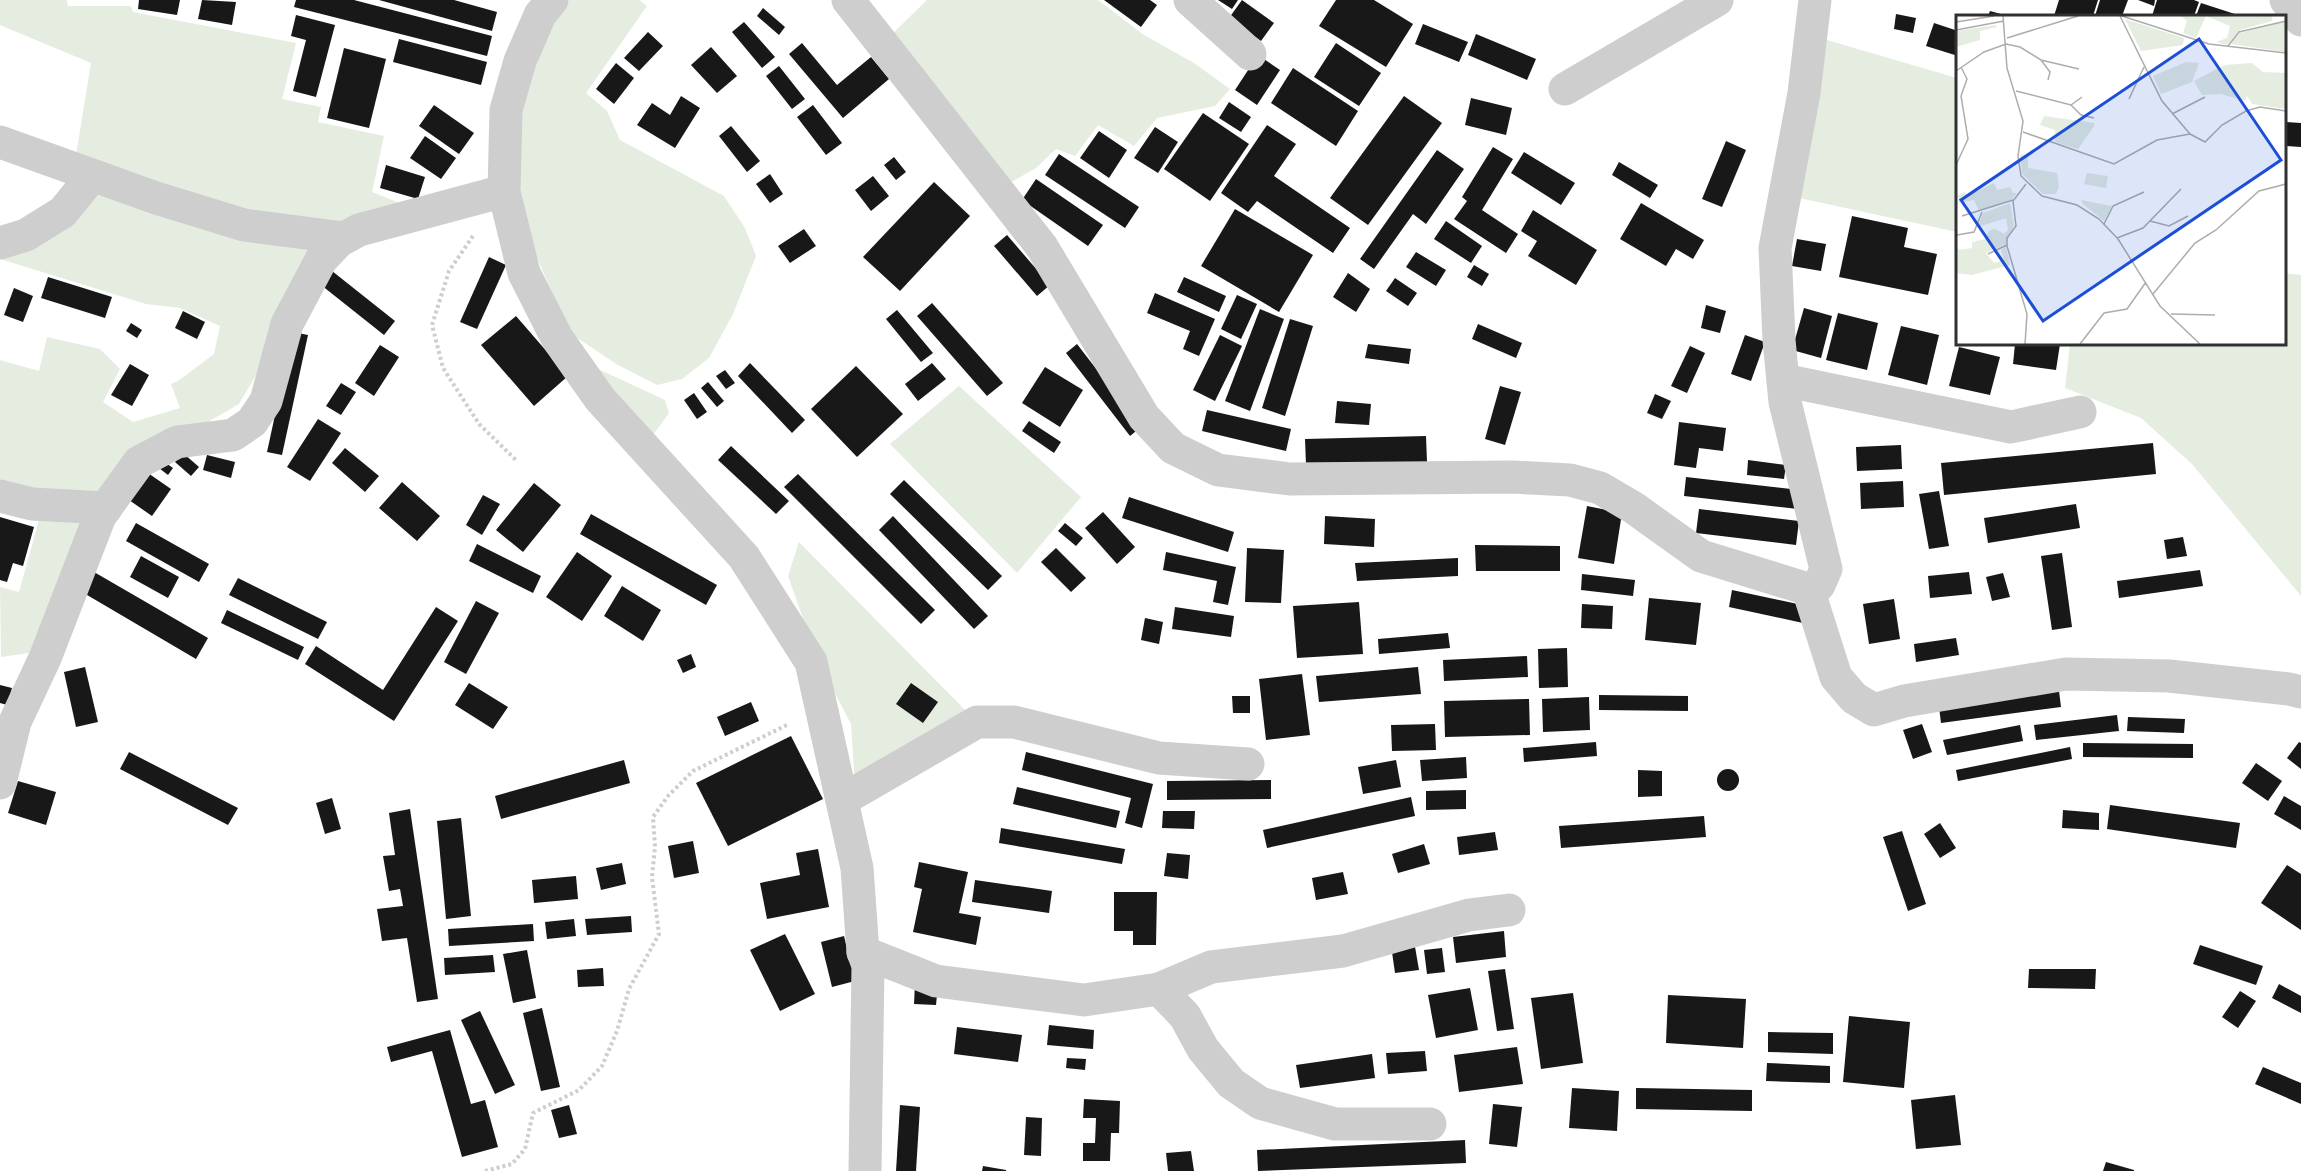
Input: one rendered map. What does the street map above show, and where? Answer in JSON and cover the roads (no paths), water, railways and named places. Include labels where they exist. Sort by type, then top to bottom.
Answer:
[{"type":"street","points":[[552,0],[540,15],[520,61],[506,110],[504,191],[524,273],[557,338],[600,399],[744,557],[810,662],[857,868],[863,952],[867,965],[865,1171]]},
{"type":"street","points":[[848,0],[1042,247],[1144,417],[1173,448],[1218,470],[1290,479],[1512,477],[1570,480],[1600,488],[1634,508],[1701,556],[1808,590],[1819,585],[1826,569],[1785,402],[1779,340],[1775,248],[1804,93],[1815,0]]},
{"type":"street","points":[[1190,0],[1250,54]]},
{"type":"street","points":[[1564,89],[1717,0]]},
{"type":"street","points":[[2286,0],[2301,20]]},
{"type":"street","points":[[0,142],[92,176],[244,225],[344,238]]},
{"type":"street","points":[[0,243],[26,235],[63,212],[92,176]]},
{"type":"street","points":[[0,783],[15,722],[45,658],[100,516],[139,462],[177,442],[233,435],[252,422],[266,401],[287,324],[321,260],[344,238],[359,230],[504,191]]},
{"type":"street","points":[[1783,380],[2011,427],[2080,412]]},
{"type":"street","points":[[0,496],[32,504],[106,508]]},
{"type":"street","points":[[1808,590],[1836,677],[1854,698],[1874,710],[1904,701],[2067,674],[2169,676],[2301,692]]},
{"type":"street","points":[[842,800],[977,722],[1014,722],[1159,758],[1248,764]]},
{"type":"street","points":[[863,952],[936,981],[1084,1000],[1159,989],[1211,967],[1343,951],[1469,915],[1509,910]]},
{"type":"street","points":[[1159,989],[1185,1016],[1203,1049],[1231,1083],[1260,1103],[1335,1124],[1430,1124]]}]
